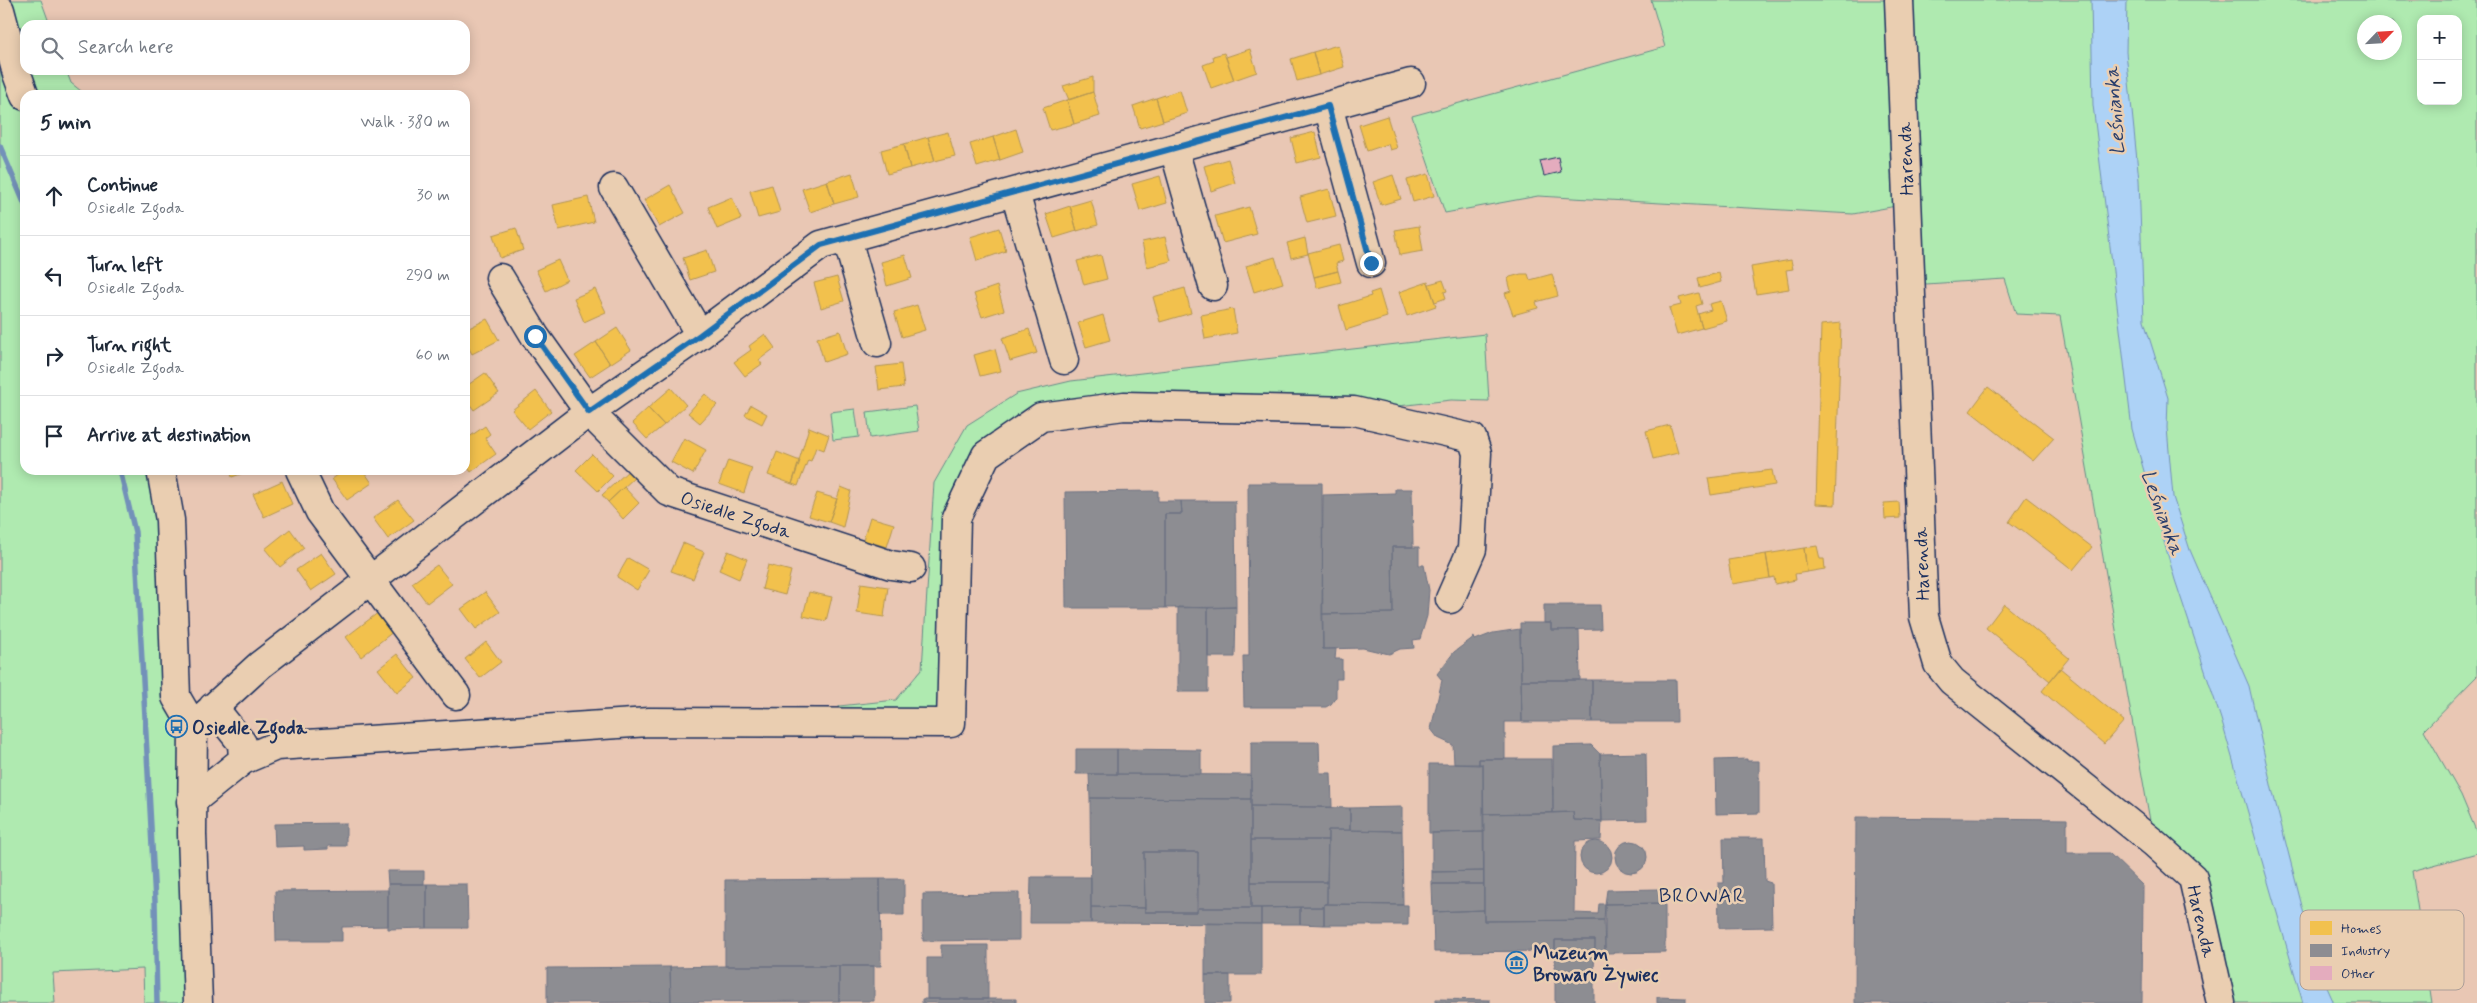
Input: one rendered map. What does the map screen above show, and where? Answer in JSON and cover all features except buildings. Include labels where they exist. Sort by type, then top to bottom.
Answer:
[{"type":"street","name":"Harenda","points":[[1899,0],[1924,618],[1938,664],[1952,681],[2154,842],[2193,878],[2221,1003]]},
{"type":"street","points":[[0,10],[23,90]]},
{"type":"street","points":[[193,726],[260,665],[372,581],[589,412],[700,335],[821,245],[1411,83]]},
{"type":"street","points":[[1328,106],[1371,263]]},
{"type":"street","points":[[1174,149],[1213,286]]},
{"type":"street","points":[[614,188],[700,335]]},
{"type":"street","points":[[1016,193],[1064,360]]},
{"type":"street","points":[[847,239],[878,343]]},
{"type":"street","name":"Osiedle Zgoda","points":[[500,278],[535,336],[589,412],[669,492],[891,565],[911,568]]},
{"type":"street","points":[[191,802],[244,760],[276,746],[649,722],[951,723],[956,518],[986,455],[1041,417],[1124,406],[1354,411],[1472,438],[1477,453],[1472,549],[1450,599]]},
{"type":"street","points":[[162,475],[170,520],[176,697],[193,726],[191,802],[198,1003]]},
{"type":"street","points":[[302,475],[320,512],[456,695]]},
{"type":"street","points":[[213,708],[239,737],[244,751],[244,760]]},
{"type":"green space","points":[[0,0],[41,0],[48,20],[20,20],[20,75],[68,75],[71,83],[80,90],[20,90],[20,475],[162,475],[193,726],[201,1003],[144,1003],[143,969],[53,973],[55,1003],[0,1003]]},
{"type":"green space","points":[[1651,0],[2477,0],[2477,676],[2424,730],[2461,795],[2477,833],[2477,853],[2412,871],[2418,910],[2300,910],[2300,990],[2430,990],[2432,1003],[2221,1003],[2193,878],[2154,843],[2060,316],[2016,314],[2005,279],[1910,285],[1907,204],[1853,214],[1538,196],[1445,213],[1412,116],[1665,47]]},
{"type":"green space","points":[[1485,334],[1489,401],[1451,400],[1354,411],[1041,417],[986,455],[956,518],[951,723],[845,723],[839,706],[896,700],[922,669],[934,483],[967,425],[1016,394],[1071,381]]},
{"type":"green space","points":[[915,406],[919,431],[870,438],[867,412]]},
{"type":"green space","points":[[855,409],[859,437],[833,440],[830,412]]},
{"type":"water","name":"Leśnianka","points":[[2091,0],[2127,0],[2126,52],[2139,180],[2144,321],[2168,398],[2167,428],[2173,497],[2190,550],[2249,686],[2272,789],[2303,910],[2300,910],[2300,990],[2328,990],[2334,1003],[2303,1003],[2221,719],[2175,580],[2132,429],[2093,105]]},
{"type":"waterway","points":[[0,146],[20,193]]},
{"type":"waterway","points":[[121,475],[135,532],[155,901],[157,1003]]},
{"type":"place","name":"Osiedle Zgoda","points":[[176,727]]},
{"type":"place","name":"Muzeum Browaru Żywiec","points":[[1517,963]]},
{"type":"district","name":"BROWAR","points":[[1702,895]]},
{"type":"route","points":[[535,336],[589,412],[700,335],[821,245],[1328,106],[1371,263]]}]
